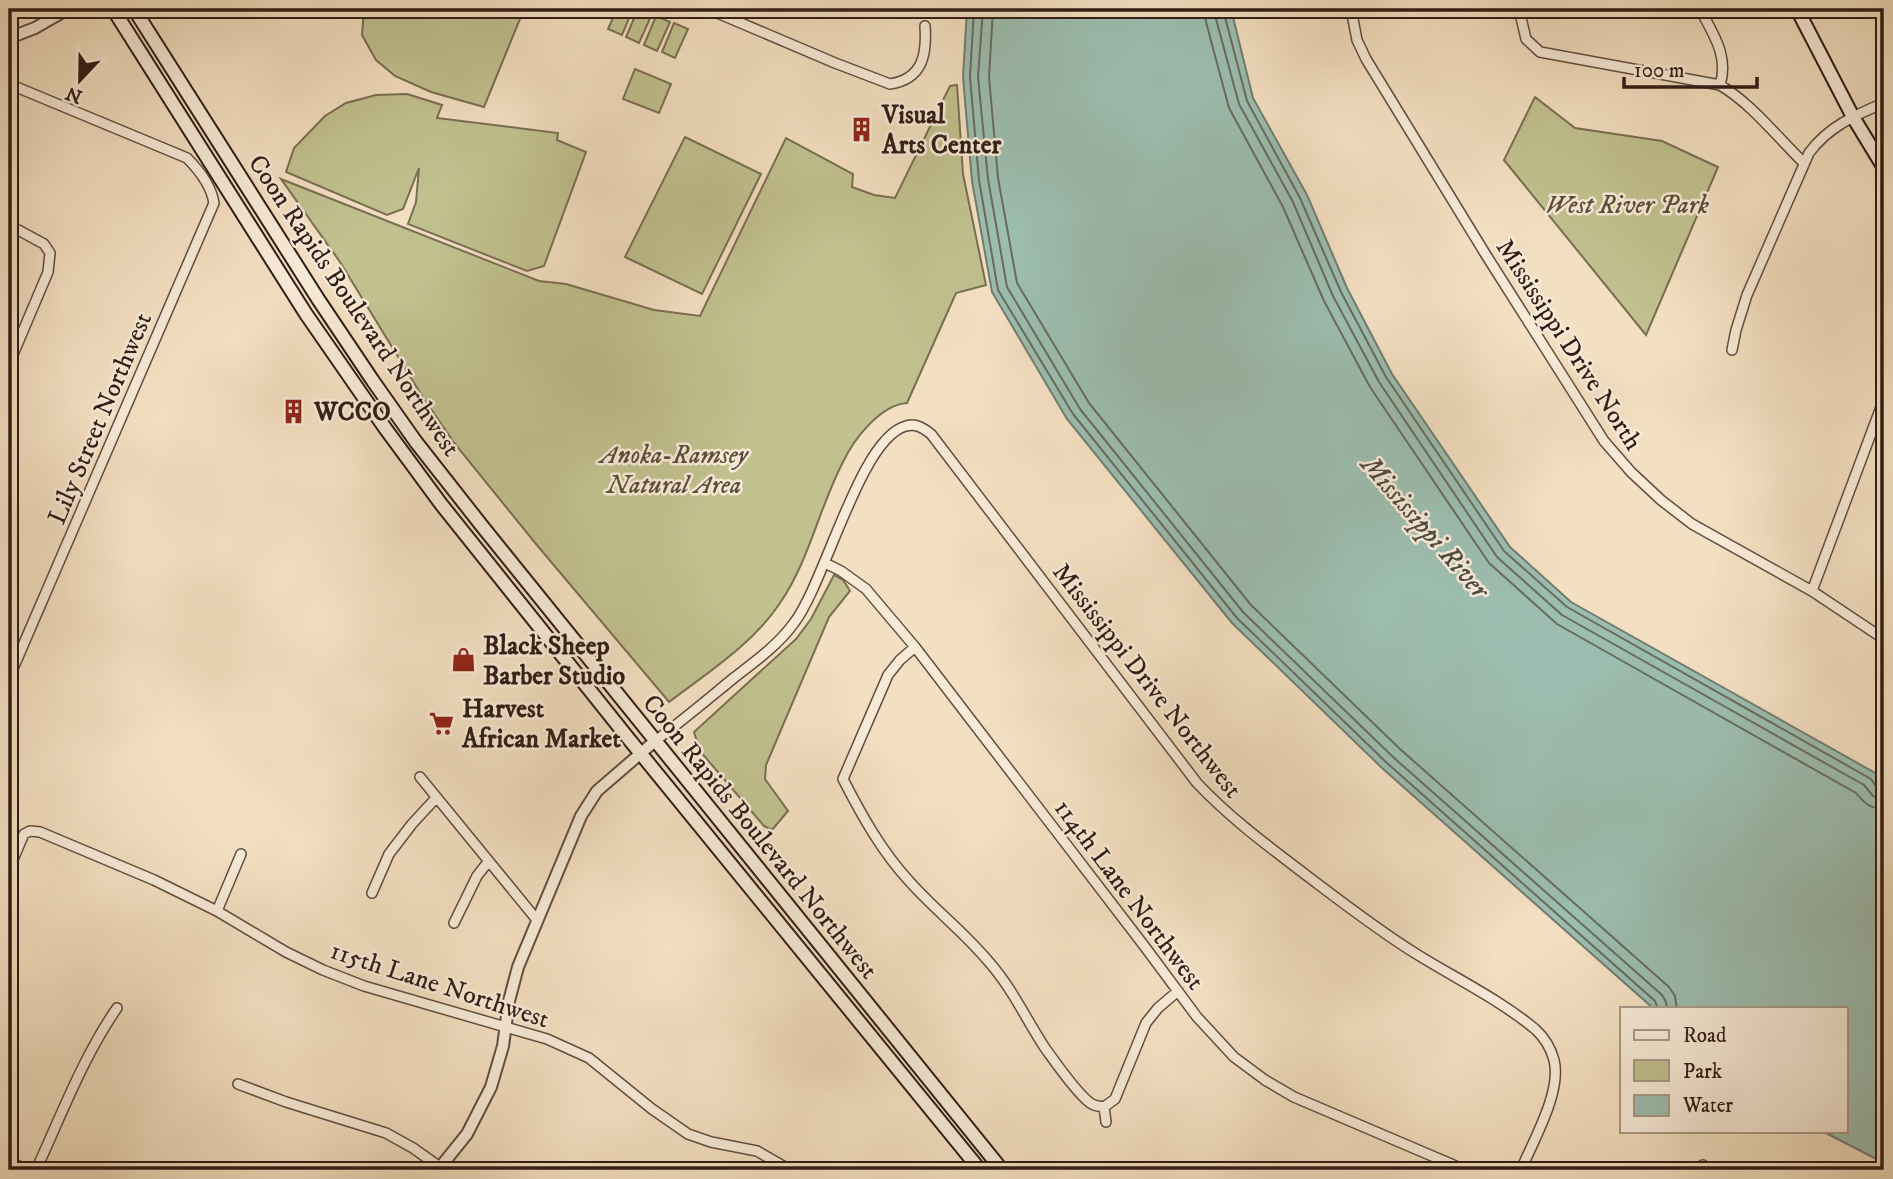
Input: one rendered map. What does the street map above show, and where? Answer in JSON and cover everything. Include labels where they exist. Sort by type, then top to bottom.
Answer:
[{"type":"main road","name":"Coon Rapids Boulevard Northwest","points":[[113,9],[306,314],[441,504],[980,1170]]},
{"type":"main road","name":"Coon Rapids Boulevard Northwest","points":[[134,9],[318,299],[402,422],[490,537],[1002,1170]]},
{"type":"main road","points":[[1797,9],[1853,117],[1884,168]]},
{"type":"street","points":[[9,38],[35,28],[68,9]]},
{"type":"street","points":[[708,9],[890,84],[899,83],[919,67],[925,51],[925,26]]},
{"type":"street","name":"Mississippi Drive North","points":[[1351,9],[1357,40],[1366,59],[1531,327],[1608,446],[1652,492],[1692,524],[1812,591],[1884,639]]},
{"type":"street","points":[[1520,9],[1526,38],[1540,52],[1720,85],[1754,110],[1804,163]]},
{"type":"street","points":[[1700,9],[1722,54],[1724,66],[1720,85]]},
{"type":"street","name":"Lily Street Northwest","points":[[9,84],[187,158],[197,168],[213,195],[213,207],[10,670]]},
{"type":"street","points":[[1732,350],[1744,302],[1809,153],[1823,136],[1853,117],[1884,103]]},
{"type":"street","points":[[9,225],[44,244],[50,253],[48,272],[9,364]]},
{"type":"street","points":[[1812,591],[1884,399]]},
{"type":"street","name":"Mississippi Drive Northwest","points":[[825,563],[862,475],[885,440],[910,425],[919,426],[930,434],[1197,783],[1213,800],[1244,828],[1356,913],[1536,1030],[1550,1050],[1556,1073],[1552,1095],[1521,1170]]},
{"type":"street","points":[[238,1084],[386,1133],[406,1143],[441,1169],[462,1141],[486,1097],[496,1071],[518,967],[581,816],[591,799],[603,784],[784,636],[809,601],[825,563]]},
{"type":"street","name":"114th Lane Northwest","points":[[825,563],[866,589],[915,647],[1205,1027],[1225,1047],[1274,1086],[1315,1107],[1465,1170]]},
{"type":"street","points":[[915,647],[888,675],[842,779],[866,823],[901,873],[990,963],[1009,988],[1047,1050],[1091,1104],[1104,1107],[1115,1099],[1146,1023],[1158,1008],[1178,991]]},
{"type":"street","points":[[420,777],[537,920]]},
{"type":"street","points":[[372,894],[388,855],[436,798]]},
{"type":"street","name":"115th Lane Northwest","points":[[9,869],[24,834],[30,831],[40,832],[217,911],[286,953],[323,970],[364,986],[547,1039],[589,1058],[688,1134],[711,1142],[757,1151],[790,1170]]},
{"type":"street","points":[[217,911],[241,854]]},
{"type":"street","points":[[454,923],[477,876],[488,862]]},
{"type":"street","points":[[36,1170],[74,1086],[117,1008]]},
{"type":"street","points":[[1104,1107],[1106,1122]]},
{"type":"street","points":[[9,1162],[29,1170]]},
{"type":"green space","points":[[364,9],[524,9],[484,107],[431,92],[395,76],[376,60],[362,35]]},
{"type":"green space","points":[[617,9],[633,9],[622,35],[608,29]]},
{"type":"green space","points":[[638,9],[652,14],[639,43],[626,37]]},
{"type":"green space","points":[[656,16],[670,22],[657,51],[644,45]]},
{"type":"green space","points":[[674,23],[688,29],[675,58],[662,52]]},
{"type":"green space","points":[[635,69],[671,84],[659,113],[623,99]]},
{"type":"green space","name":"Anoka-Ramsey Natural Area","points":[[957,85],[963,174],[986,285],[956,293],[907,403],[897,405],[878,416],[854,443],[835,480],[799,570],[769,618],[729,657],[669,702],[455,444],[422,396],[340,262],[281,179],[539,281],[566,284],[654,310],[700,316],[786,138],[853,174],[852,187],[874,195],[895,198],[950,86]]},
{"type":"green space","points":[[407,94],[442,105],[437,118],[558,133],[557,140],[586,152],[544,266],[527,271],[408,224],[416,202],[419,168],[403,209],[387,215],[286,172],[294,148],[325,116],[346,103],[376,95]]},
{"type":"green space","name":"West River Park","points":[[1535,97],[1575,128],[1662,141],[1718,167],[1646,335],[1504,160]]},
{"type":"green space","points":[[685,137],[761,174],[702,294],[625,257]]},
{"type":"green space","points":[[834,575],[843,580],[850,591],[829,617],[766,765],[765,779],[788,811],[772,830],[764,826],[700,751],[694,732],[796,639],[811,619]]},
{"type":"water","name":"Mississippi River","points":[[967,9],[1231,9],[1253,98],[1307,195],[1347,288],[1392,374],[1510,547],[1571,602],[1877,774],[1884,789],[1884,1163],[1828,1134],[1848,1134],[1848,1007],[1652,1007],[1382,768],[1232,623],[1067,419],[992,292],[972,181],[963,77]]},
{"type":"place","name":"Visual Arts Center","points":[[862,129]]},
{"type":"place","name":"WCCO","points":[[294,411]]},
{"type":"place","name":"Black Sheep Barber Studio","points":[[463,660]]},
{"type":"place","name":"Harvest African Market","points":[[442,723]]}]
